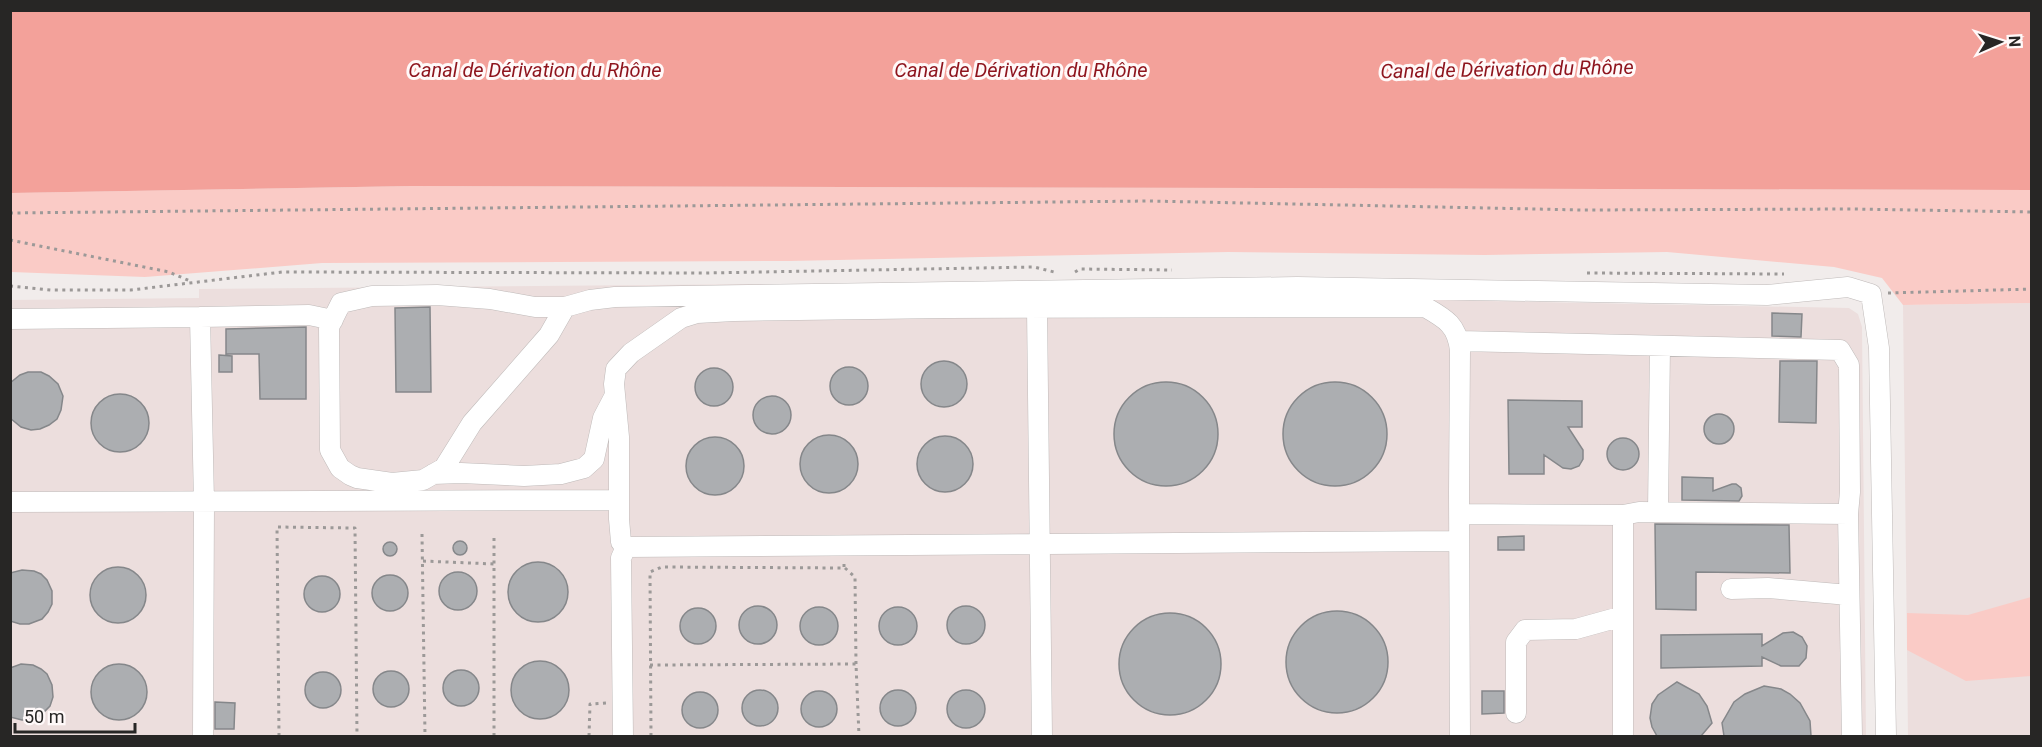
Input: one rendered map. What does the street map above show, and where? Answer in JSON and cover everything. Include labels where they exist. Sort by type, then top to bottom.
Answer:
[{"type":"street","points":[[565,307],[549,335],[472,423],[444,468],[423,480],[392,483],[357,478],[340,468],[330,450],[329,327],[341,303],[372,296],[437,295],[490,299],[535,307],[565,307],[590,300],[615,297],[1297,287],[1767,295],[1848,287],[1871,294],[1879,348],[1886,736]]},
{"type":"street","points":[[1459,541],[627,547],[621,542],[619,437],[614,397],[616,369],[622,361],[681,318],[697,313],[1037,308],[1425,307],[1444,317],[1457,333],[1459,341],[1461,736]]},
{"type":"street","points":[[1037,308],[1042,736]]},
{"type":"street","points":[[10,319],[309,315],[333,320]]},
{"type":"street","points":[[200,317],[204,502],[203,736]]},
{"type":"street","points":[[1459,341],[1840,350],[1849,365],[1850,492],[1848,514],[1852,736]]},
{"type":"street","points":[[1658,512],[1660,346]]},
{"type":"street","points":[[433,474],[524,476],[561,474],[584,468],[594,459],[603,418],[614,397]]},
{"type":"street","points":[[430,501],[465,490],[497,475]]},
{"type":"street","points":[[353,501],[357,478]]},
{"type":"street","points":[[10,502],[619,500]]},
{"type":"street","points":[[1459,514],[1623,515],[1639,512],[1848,514]]},
{"type":"street","points":[[1623,515],[1623,736]]},
{"type":"street","points":[[623,736],[621,558],[627,547]]},
{"type":"street","points":[[1731,589],[1768,588],[1849,595]]},
{"type":"street","points":[[1516,713],[1516,642],[1525,630],[1576,629],[1623,616]]},
{"type":"path","points":[[10,213],[160,210],[492,210],[1149,201],[1583,210],[1851,208],[2031,212]]},
{"type":"path","points":[[10,240],[169,272],[192,283]]},
{"type":"path","points":[[10,286],[51,290],[131,290],[282,272],[705,273],[1034,267],[1056,273]]},
{"type":"path","points":[[1871,294],[2031,289]]},
{"type":"path","points":[[279,736],[277,527],[355,528],[357,736]]},
{"type":"path","points":[[422,534],[425,736]]},
{"type":"path","points":[[494,538],[494,736]]},
{"type":"path","points":[[844,546],[844,568]]},
{"type":"path","points":[[423,561],[494,564]]},
{"type":"path","points":[[651,736],[650,572],[662,567],[844,568],[855,577],[859,736]]},
{"type":"path","points":[[650,665],[856,664]]},
{"type":"path","points":[[589,736],[590,704],[623,703]]},
{"type":"shaded area","points":[[412,186],[2032,190],[2031,303],[1903,305],[1882,278],[1834,267],[1667,252],[1485,255],[1228,252],[789,261],[322,263],[145,277],[11,272],[11,193]]},
{"type":"shaded area","points":[[774,284],[775,304],[1439,300],[1849,308],[1858,314],[1862,327],[1866,736],[11,736],[10,300],[199,298],[199,289]]},
{"type":"shaded area","points":[[2031,303],[2031,736],[1908,736],[1903,305]]},
{"type":"shaded area","points":[[2031,597],[2031,676],[1966,681],[1907,650],[1907,613],[1968,615]]},
{"type":"water","name":"Canal de Dérivation du Rhône","points":[[10,11],[2031,11],[2031,190],[412,186],[11,193]]},
{"type":"building","points":[[430,307],[431,392],[396,392],[395,308]]},
{"type":"building","points":[[1772,313],[1802,314],[1801,337],[1772,336]]},
{"type":"building","points":[[306,327],[306,399],[260,399],[259,354],[226,354],[226,329]]},
{"type":"building","points":[[219,355],[232,356],[232,372],[219,372]]},
{"type":"building","points":[[944,361],[960,368],[967,384],[960,400],[944,407],[928,400],[921,384],[928,368]]},
{"type":"building","points":[[1780,361],[1817,361],[1816,423],[1779,422]]},
{"type":"building","points":[[849,367],[863,372],[868,386],[863,400],[849,405],[835,400],[830,386],[835,372]]},
{"type":"building","points":[[714,368],[721,369],[727,374],[732,380],[732,394],[727,400],[721,405],[714,406],[707,405],[701,400],[696,394],[695,387],[696,380],[701,374],[707,369]]},
{"type":"building","points":[[28,372],[41,372],[49,376],[58,384],[63,396],[57,419],[40,429],[31,430],[21,427],[10,418],[10,383]]},
{"type":"building","points":[[1166,382],[1186,386],[1203,397],[1214,414],[1218,434],[1214,454],[1203,471],[1186,482],[1166,486],[1146,482],[1129,471],[1118,454],[1114,434],[1118,414],[1129,397],[1146,386]]},
{"type":"building","points":[[1335,382],[1355,386],[1372,397],[1383,414],[1387,434],[1383,454],[1372,471],[1355,482],[1335,486],[1315,482],[1298,471],[1287,454],[1283,434],[1287,414],[1298,397],[1315,386]]},
{"type":"building","points":[[120,394],[131,396],[144,407],[149,423],[147,434],[136,447],[120,452],[109,450],[96,439],[91,423],[93,412],[104,399]]},
{"type":"building","points":[[772,396],[786,401],[791,415],[786,429],[772,434],[758,429],[753,415],[758,401]]},
{"type":"building","points":[[1508,400],[1582,401],[1582,427],[1568,427],[1583,450],[1583,459],[1579,466],[1571,469],[1563,468],[1544,455],[1544,474],[1509,474]]},
{"type":"building","points":[[1719,414],[1730,418],[1734,429],[1730,440],[1719,444],[1708,440],[1704,429],[1708,418]]},
{"type":"building","points":[[829,435],[845,440],[853,448],[858,464],[853,480],[845,488],[829,493],[813,488],[805,480],[800,464],[805,448],[813,440]]},
{"type":"building","points":[[940,436],[950,436],[965,444],[971,453],[973,464],[971,475],[965,484],[950,492],[940,492],[929,487],[922,480],[917,469],[917,459],[922,448],[929,441]]},
{"type":"building","points":[[715,437],[731,442],[739,450],[744,466],[739,482],[731,490],[715,495],[699,490],[691,482],[686,466],[691,450],[699,442]]},
{"type":"building","points":[[1623,438],[1634,443],[1639,454],[1634,465],[1623,470],[1612,465],[1607,454],[1612,443]]},
{"type":"building","points":[[1682,477],[1713,478],[1713,491],[1736,484],[1741,488],[1742,496],[1739,501],[1682,500]]},
{"type":"building","points":[[1655,524],[1789,525],[1790,573],[1696,572],[1696,610],[1656,609]]},
{"type":"building","points":[[1524,536],[1524,550],[1498,550],[1498,537]]},
{"type":"building","points":[[460,541],[465,543],[467,548],[465,553],[460,555],[455,553],[453,548],[455,543]]},
{"type":"building","points":[[387,542],[393,542],[397,549],[393,556],[387,556],[383,552],[383,546]]},
{"type":"building","points":[[538,562],[559,571],[568,592],[559,613],[538,622],[517,613],[508,592],[517,571]]},
{"type":"building","points":[[118,567],[129,569],[138,575],[144,584],[146,595],[144,606],[138,615],[129,621],[118,623],[107,621],[98,615],[92,606],[90,595],[92,584],[98,575],[107,569]]},
{"type":"building","points":[[22,570],[41,574],[52,591],[52,604],[48,612],[42,619],[29,624],[10,621],[10,573]]},
{"type":"building","points":[[458,572],[465,573],[471,578],[476,584],[476,598],[471,604],[465,609],[458,610],[451,609],[445,604],[440,598],[439,591],[440,584],[445,578],[451,573]]},
{"type":"building","points":[[390,575],[403,580],[408,593],[403,606],[390,611],[377,606],[372,593],[377,580]]},
{"type":"building","points":[[322,576],[335,581],[340,594],[335,607],[322,612],[309,607],[304,594],[309,581]]},
{"type":"building","points":[[758,606],[771,612],[777,625],[771,638],[758,644],[745,638],[739,625],[745,612]]},
{"type":"building","points":[[966,606],[979,612],[985,625],[979,638],[966,644],[953,638],[947,625],[953,612]]},
{"type":"building","points":[[819,607],[832,613],[838,626],[832,639],[819,645],[806,639],[800,626],[806,613]]},
{"type":"building","points":[[898,607],[911,613],[917,626],[911,639],[898,645],[885,639],[879,626],[885,613]]},
{"type":"building","points":[[698,608],[711,613],[716,626],[711,639],[698,644],[685,639],[680,626],[685,613]]},
{"type":"building","points":[[1337,611],[1356,615],[1373,626],[1384,643],[1388,662],[1384,681],[1373,698],[1356,709],[1337,713],[1318,709],[1301,698],[1290,681],[1286,662],[1290,643],[1301,626],[1318,615]]},
{"type":"building","points":[[1170,613],[1190,617],[1206,628],[1217,644],[1221,664],[1217,684],[1206,700],[1190,711],[1170,715],[1150,711],[1134,700],[1123,684],[1119,664],[1123,644],[1134,628],[1150,617]]},
{"type":"building","points":[[1793,632],[1802,637],[1807,646],[1806,658],[1799,666],[1781,666],[1762,657],[1762,666],[1661,668],[1661,635],[1762,634],[1762,646],[1783,633]]},
{"type":"building","points":[[534,661],[546,661],[561,669],[569,684],[569,696],[561,711],[546,719],[534,719],[519,711],[511,696],[511,684],[519,669]]},
{"type":"building","points":[[21,664],[33,665],[41,669],[47,674],[52,685],[53,697],[50,706],[40,716],[31,720],[10,717],[10,668]]},
{"type":"building","points":[[114,664],[124,664],[139,672],[145,681],[147,692],[145,703],[139,712],[124,720],[114,720],[103,715],[96,708],[91,697],[91,687],[96,676],[103,669]]},
{"type":"building","points":[[461,670],[474,675],[479,688],[474,701],[461,706],[448,701],[443,688],[448,675]]},
{"type":"building","points":[[391,671],[404,676],[409,689],[404,702],[391,707],[378,702],[373,689],[378,676]]},
{"type":"building","points":[[323,672],[336,677],[341,690],[336,703],[323,708],[310,703],[305,690],[310,677]]},
{"type":"building","points":[[1677,682],[1699,694],[1707,706],[1712,723],[1701,736],[1657,736],[1652,727],[1650,718],[1652,704],[1658,695]]},
{"type":"building","points":[[1764,686],[1781,689],[1800,703],[1810,721],[1811,736],[1724,736],[1722,723],[1734,702],[1745,694]]},
{"type":"building","points":[[760,690],[773,695],[778,708],[773,721],[760,726],[747,721],[742,708],[747,695]]},
{"type":"building","points":[[898,690],[911,695],[916,708],[911,721],[898,726],[885,721],[880,708],[885,695]]},
{"type":"building","points":[[966,690],[979,696],[985,709],[979,722],[966,728],[953,722],[947,709],[953,696]]},
{"type":"building","points":[[819,691],[832,696],[837,709],[832,722],[819,727],[806,722],[801,709],[806,696]]},
{"type":"building","points":[[1482,691],[1504,691],[1504,713],[1482,714]]},
{"type":"building","points":[[700,692],[713,697],[718,710],[713,723],[700,728],[687,723],[682,710],[687,697]]},
{"type":"building","points":[[215,702],[235,703],[234,729],[215,729]]}]
